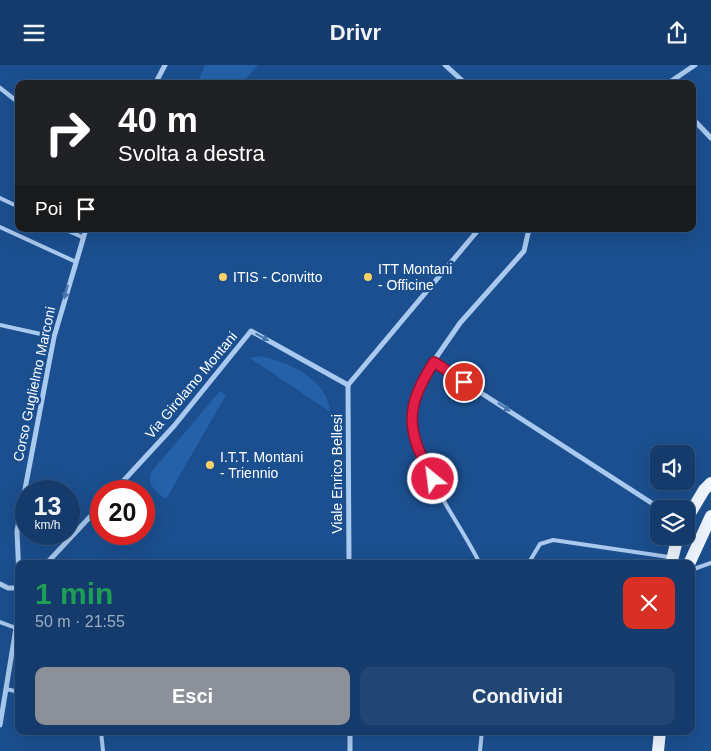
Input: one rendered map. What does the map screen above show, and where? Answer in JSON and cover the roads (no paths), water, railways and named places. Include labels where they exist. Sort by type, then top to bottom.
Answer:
[{"type":"main road","points":[[695,505],[704,490],[711,483]]},
{"type":"main road","points":[[691,560],[709,526]]},
{"type":"main road","points":[[671,560],[675,545]]},
{"type":"main road","points":[[658,751],[660,735]]},
{"type":"street","points":[[157,80],[165,65]]},
{"type":"street","points":[[445,65],[462,80]]},
{"type":"street","points":[[673,80],[696,65]]},
{"type":"street","points":[[0,88],[15,100]]},
{"type":"street","points":[[696,122],[711,138]]},
{"type":"street","name":"Corso Guglielmo Marconi","points":[[18,560],[16,531],[54,337],[74,261],[84,232]]},
{"type":"street","points":[[348,385],[476,232]]},
{"type":"street","points":[[528,232],[524,251],[466,316],[434,362],[650,502]]},
{"type":"street","name":"Via Girolamo Montani","points":[[124,480],[174,425],[251,331],[348,385]]},
{"type":"street","name":"Viale Enrico Bellesi","points":[[348,385],[349,560]]},
{"type":"street","points":[[50,560],[90,517]]},
{"type":"street","points":[[0,584],[8,589],[15,588]]},
{"type":"street","points":[[0,725],[15,634]]},
{"type":"street","points":[[350,735],[350,751]]},
{"type":"lane","points":[[0,198],[15,205]]},
{"type":"lane","points":[[0,227],[74,261]]},
{"type":"lane","points":[[71,232],[82,237]]},
{"type":"lane","points":[[0,325],[54,337]]},
{"type":"lane","points":[[434,362],[418,387],[411,415],[417,449],[478,560]]},
{"type":"lane","points":[[530,560],[540,544],[553,540],[665,560]]},
{"type":"lane","points":[[695,569],[711,563]]},
{"type":"lane","points":[[0,622],[15,628]]},
{"type":"lane","points":[[6,689],[15,692]]},
{"type":"lane","points":[[101,735],[103,751]]},
{"type":"lane","points":[[480,751],[482,735]]},
{"type":"place","name":"ITIS - Convitto","points":[[223,277]]},
{"type":"place","name":"ITT Montani - Officine","points":[[368,277]]},
{"type":"place","name":"I.T.T. Montani - Triennio","points":[[210,465]]}]
